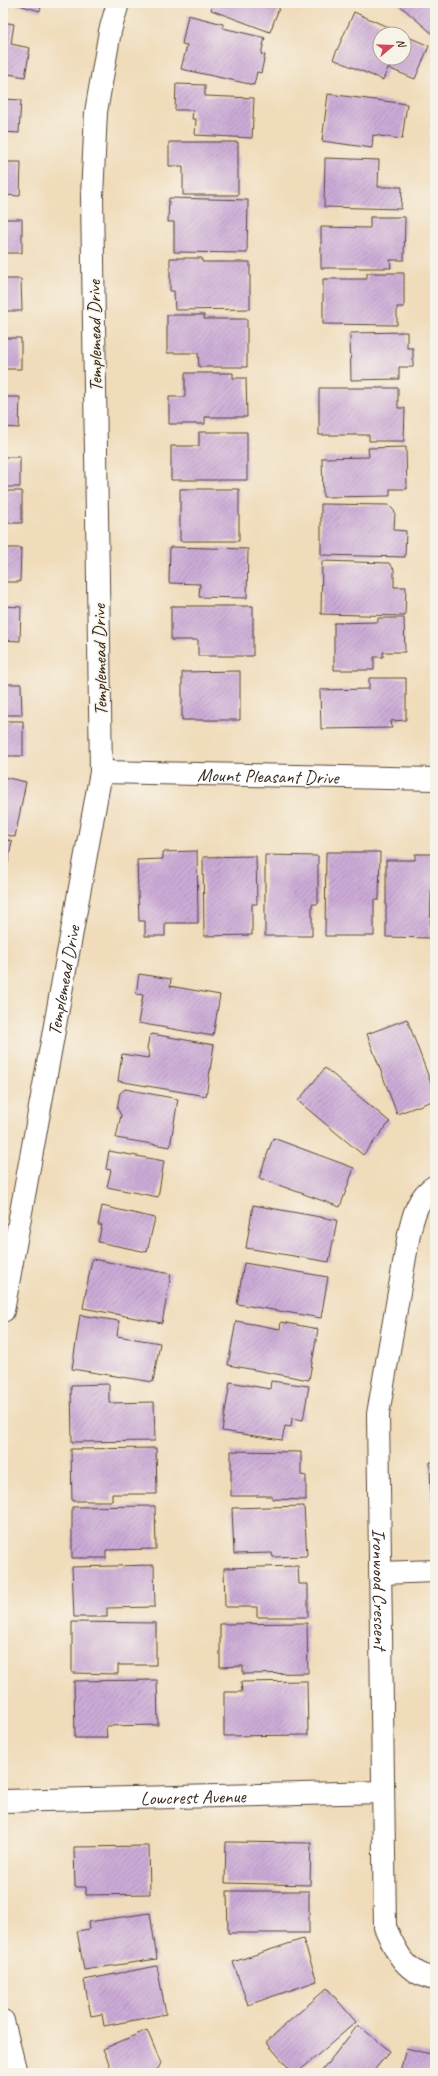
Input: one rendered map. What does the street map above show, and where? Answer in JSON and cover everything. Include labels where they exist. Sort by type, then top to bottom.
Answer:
[{"type":"street","name":"Templemead Drive","points":[[3,1311],[101,772],[92,196],[96,112],[110,31],[118,3]]},
{"type":"street","name":"Mount Pleasant Drive","points":[[101,772],[435,778]]},
{"type":"street","name":"Ironwood Crescent","points":[[435,1186],[430,1189],[416,1208],[409,1234],[378,1414],[385,1927],[398,1956],[414,1970],[435,1979]]},
{"type":"street","points":[[381,1573],[435,1571]]},
{"type":"street","name":"Lowcrest Avenue","points":[[3,1801],[382,1792]]},
{"type":"street","points":[[3,2021],[16,2073]]},
{"type":"building","points":[[3,3],[9,3],[7,11],[3,10]]},
{"type":"building","points":[[12,3],[42,3],[40,11]]},
{"type":"building","points":[[213,3],[281,3],[270,32],[211,10]]},
{"type":"building","points":[[397,3],[435,3],[435,36]]},
{"type":"building","points":[[354,12],[385,26],[372,26],[372,66],[412,66],[412,39],[429,46],[415,79],[388,68],[383,80],[333,59]]},
{"type":"building","points":[[188,15],[223,24],[223,28],[265,38],[261,54],[265,55],[261,73],[257,72],[254,85],[181,69],[187,45],[182,44]]},
{"type":"building","points":[[3,22],[14,24],[11,44],[30,48],[25,77],[3,73]]},
{"type":"building","points":[[176,84],[205,85],[205,96],[254,98],[252,138],[195,135],[196,119],[192,119],[193,110],[175,110]]},
{"type":"building","points":[[328,94],[407,104],[402,139],[373,135],[372,148],[322,141]]},
{"type":"building","points":[[3,99],[21,100],[19,133],[3,132]]},
{"type":"building","points":[[169,142],[238,142],[238,195],[183,195],[183,166],[169,166]]},
{"type":"building","points":[[325,158],[379,160],[378,187],[402,187],[401,209],[324,207]]},
{"type":"building","points":[[3,162],[21,162],[20,196],[3,195]]},
{"type":"building","points":[[169,198],[248,200],[247,253],[174,252],[174,222],[168,222]]},
{"type":"building","points":[[370,217],[405,217],[404,260],[390,260],[391,268],[321,268],[321,227],[370,228]]},
{"type":"building","points":[[3,219],[22,219],[22,253],[3,253]]},
{"type":"building","points":[[170,258],[202,258],[202,262],[250,262],[250,309],[175,310],[174,291],[170,291]]},
{"type":"building","points":[[367,273],[404,273],[404,307],[397,307],[397,325],[323,324],[323,279],[367,279]]},
{"type":"building","points":[[3,279],[21,279],[22,311],[3,311]]},
{"type":"building","points":[[167,315],[204,315],[204,319],[247,319],[247,367],[199,367],[198,353],[167,353]]},
{"type":"building","points":[[407,332],[407,348],[413,348],[413,367],[399,367],[399,379],[351,380],[350,333]]},
{"type":"building","points":[[3,338],[21,338],[21,369],[3,369]]},
{"type":"building","points":[[185,373],[233,373],[233,378],[246,378],[247,417],[205,417],[205,424],[169,424],[169,397],[185,397]]},
{"type":"building","points":[[319,388],[398,388],[398,408],[405,408],[404,441],[369,441],[369,435],[319,435]]},
{"type":"building","points":[[3,397],[20,397],[19,428],[3,427]]},
{"type":"building","points":[[199,432],[247,432],[247,480],[171,480],[171,446],[199,446]]},
{"type":"building","points":[[406,447],[407,489],[390,489],[390,496],[323,497],[322,458],[369,457],[368,448]]},
{"type":"building","points":[[3,457],[20,457],[20,487],[3,487]]},
{"type":"building","points":[[180,489],[239,489],[239,541],[180,541]]},
{"type":"building","points":[[3,491],[22,491],[22,523],[3,523]]},
{"type":"building","points":[[321,504],[389,505],[395,512],[394,530],[406,531],[405,557],[321,555]]},
{"type":"building","points":[[170,547],[248,549],[247,598],[199,597],[200,584],[169,583]]},
{"type":"building","points":[[3,548],[21,548],[20,582],[3,582]]},
{"type":"building","points":[[322,561],[389,563],[394,569],[394,587],[406,587],[405,616],[321,614]]},
{"type":"building","points":[[3,606],[21,607],[20,641],[3,640]]},
{"type":"building","points":[[171,606],[253,606],[253,656],[198,656],[198,640],[171,640]]},
{"type":"building","points":[[378,618],[404,618],[405,652],[383,652],[383,657],[374,657],[374,670],[334,670],[334,623],[378,622]]},
{"type":"building","points":[[240,671],[240,720],[182,720],[182,672]]},
{"type":"building","points":[[369,678],[406,678],[406,720],[391,721],[392,728],[321,729],[320,690],[369,689]]},
{"type":"building","points":[[3,684],[21,684],[22,715],[3,715]]},
{"type":"building","points":[[3,721],[23,721],[23,756],[3,756]]},
{"type":"building","points":[[3,777],[26,782],[15,837],[3,834]]},
{"type":"building","points":[[3,839],[12,841],[4,883],[3,883]]},
{"type":"building","points":[[197,851],[198,923],[165,923],[165,936],[145,936],[145,921],[139,921],[137,860],[163,859],[163,852]]},
{"type":"building","points":[[326,852],[380,852],[379,900],[374,900],[374,936],[325,936]]},
{"type":"building","points":[[415,854],[435,854],[435,890],[431,890],[430,938],[386,937],[386,860],[415,860]]},
{"type":"building","points":[[265,855],[318,856],[318,904],[312,904],[312,936],[265,936]]},
{"type":"building","points":[[256,856],[257,904],[252,904],[252,935],[204,936],[203,857]]},
{"type":"building","points":[[139,974],[171,979],[170,986],[220,995],[213,1036],[138,1023],[143,995],[136,994]]},
{"type":"building","points":[[407,1019],[435,1094],[435,1100],[397,1114],[367,1034]]},
{"type":"building","points":[[152,1034],[214,1045],[206,1096],[118,1081],[122,1054],[148,1058],[149,1053],[147,1049],[149,1037]]},
{"type":"building","points":[[325,1068],[390,1122],[363,1155],[298,1101]]},
{"type":"building","points":[[125,1089],[178,1099],[170,1147],[116,1138],[121,1115],[117,1108],[120,1093]]},
{"type":"building","points":[[273,1138],[354,1168],[340,1207],[259,1178]]},
{"type":"building","points":[[109,1151],[164,1161],[158,1197],[107,1187],[111,1170],[106,1169]]},
{"type":"building","points":[[253,1205],[337,1220],[329,1262],[246,1248]]},
{"type":"building","points":[[102,1206],[155,1218],[147,1252],[98,1242],[102,1225],[98,1225]]},
{"type":"building","points":[[92,1259],[171,1274],[162,1323],[83,1308]]},
{"type":"building","points":[[244,1263],[328,1277],[321,1318],[237,1304]]},
{"type":"building","points":[[80,1315],[119,1321],[117,1336],[160,1343],[153,1382],[72,1369]]},
{"type":"building","points":[[236,1321],[280,1329],[281,1322],[318,1329],[309,1380],[228,1365]]},
{"type":"building","points":[[271,1381],[309,1386],[303,1420],[292,1418],[291,1427],[285,1426],[282,1440],[222,1431],[230,1382],[270,1389]]},
{"type":"building","points":[[109,1384],[109,1403],[154,1402],[155,1441],[72,1442],[71,1385]]},
{"type":"building","points":[[156,1448],[157,1494],[112,1494],[112,1501],[72,1501],[71,1449]]},
{"type":"building","points":[[231,1451],[301,1452],[301,1475],[306,1476],[306,1500],[272,1499],[272,1496],[231,1496]]},
{"type":"building","points":[[430,1462],[435,1462],[435,1500],[431,1500]]},
{"type":"building","points":[[155,1506],[156,1549],[106,1550],[106,1558],[72,1558],[72,1507]]},
{"type":"building","points":[[304,1506],[307,1556],[273,1557],[272,1553],[234,1554],[232,1508]]},
{"type":"building","points":[[154,1565],[155,1607],[107,1608],[107,1617],[74,1617],[72,1567]]},
{"type":"building","points":[[298,1566],[299,1584],[308,1584],[308,1617],[257,1617],[257,1607],[225,1607],[224,1568]]},
{"type":"building","points":[[72,1622],[156,1623],[156,1665],[118,1665],[118,1674],[72,1673]]},
{"type":"building","points":[[307,1623],[308,1673],[243,1674],[243,1666],[220,1667],[220,1624]]},
{"type":"building","points":[[157,1680],[158,1725],[106,1726],[107,1738],[75,1738],[74,1681]]},
{"type":"building","points":[[307,1681],[308,1735],[224,1736],[224,1692],[242,1692],[241,1682]]},
{"type":"building","points":[[226,1842],[311,1843],[310,1885],[225,1883]]},
{"type":"building","points":[[149,1846],[150,1894],[86,1895],[86,1887],[75,1887],[74,1847]]},
{"type":"building","points":[[227,1891],[309,1891],[309,1933],[228,1933]]},
{"type":"building","points":[[150,1913],[157,1959],[84,1970],[77,1931],[89,1929],[88,1922]]},
{"type":"building","points":[[303,1939],[317,1981],[248,2005],[233,1962]]},
{"type":"building","points":[[157,1966],[166,2014],[104,2026],[102,2014],[91,2016],[84,1980]]},
{"type":"building","points":[[327,1988],[356,2022],[297,2073],[293,2073],[266,2042]]},
{"type":"building","points":[[358,2025],[390,2051],[372,2073],[320,2073]]},
{"type":"building","points":[[147,2030],[161,2063],[158,2069],[149,2073],[113,2073],[103,2049]]},
{"type":"building","points":[[406,2048],[435,2055],[435,2073],[400,2073]]}]
